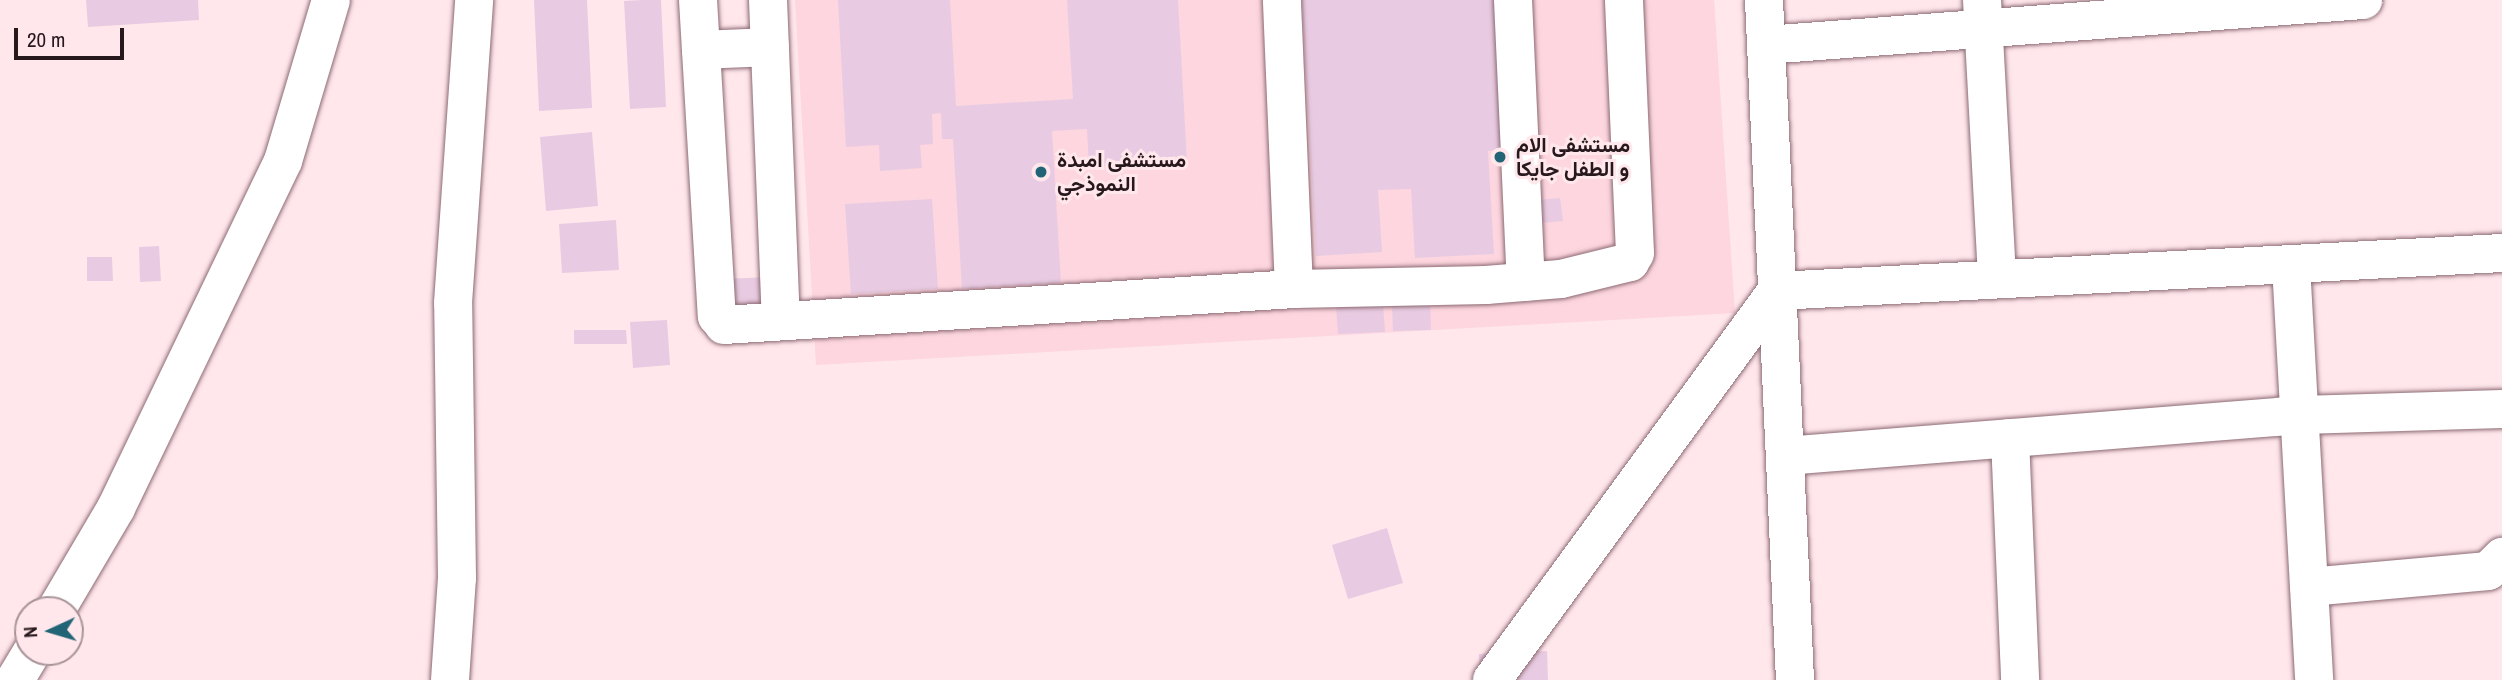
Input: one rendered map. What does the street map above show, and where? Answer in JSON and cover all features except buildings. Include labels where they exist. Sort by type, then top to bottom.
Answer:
[{"type":"street","points":[[64,596],[117,508],[283,161],[331,0]]},
{"type":"street","points":[[450,680],[457,578],[453,303],[474,0]]},
{"type":"street","points":[[698,0],[718,321],[1294,289],[1526,282],[1622,269],[1634,253],[1624,0]]},
{"type":"street","points":[[768,0],[781,319]]},
{"type":"street","points":[[1282,0],[1294,289]]},
{"type":"street","points":[[1513,0],[1526,282]]},
{"type":"street","points":[[1764,0],[1795,680]]},
{"type":"street","points":[[1766,44],[1982,14],[2362,0]]},
{"type":"street","points":[[1982,14],[1997,276]]},
{"type":"street","points":[[701,50],[770,47]]},
{"type":"street","points":[[1777,290],[1997,276],[2291,265],[2502,253]]},
{"type":"street","points":[[2291,265],[2314,680]]},
{"type":"street","points":[[1492,680],[1777,290]]},
{"type":"street","points":[[1785,456],[2301,415],[2502,409]]},
{"type":"street","points":[[2010,438],[2020,680]]},
{"type":"street","points":[[2309,587],[2488,571],[2502,557]]},
{"type":"shaded area","points":[[795,0],[1714,0],[1735,313],[816,365]]},
{"type":"place","name":"مستشفى الام و الطفل جايكا","points":[[1500,157]]},
{"type":"place","name":"مستشفى امبدة النموذجي","points":[[1041,172]]}]
